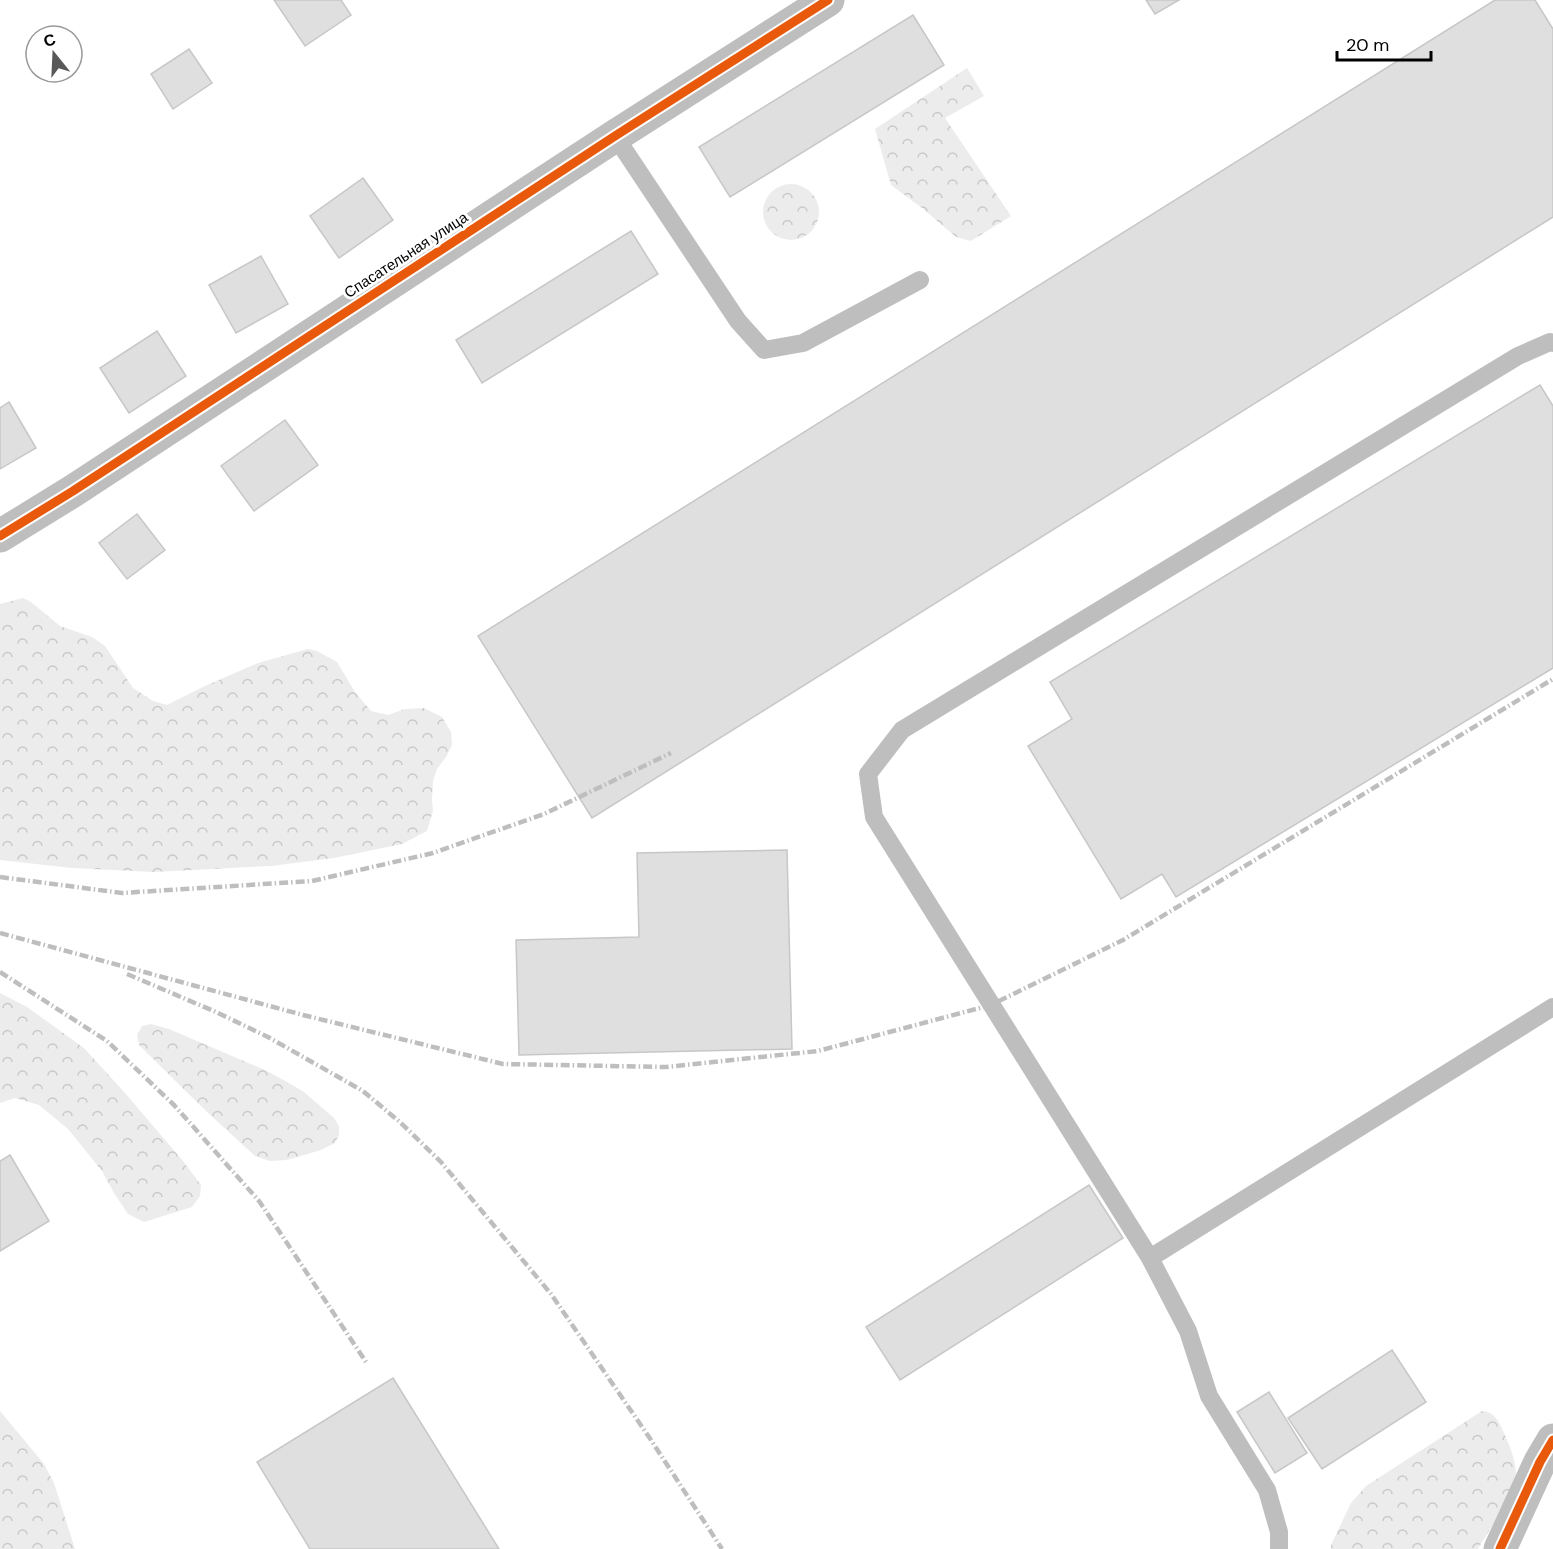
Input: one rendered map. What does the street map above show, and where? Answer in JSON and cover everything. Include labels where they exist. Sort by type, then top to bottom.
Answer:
[{"type":"street","name":"Спасательная улица","points":[[0,536],[73,491],[615,136],[828,0]]},
{"type":"street","points":[[1500,1549],[1540,1462],[1553,1440]]},
{"type":"lane","points":[[615,136],[738,321],[764,350],[803,343],[920,280]]},
{"type":"lane","points":[[1279,1549],[1279,1532],[1267,1490],[1209,1396],[1188,1331],[1150,1258],[874,817],[868,774],[902,730],[1518,356],[1550,342],[1553,343]]},
{"type":"lane","points":[[1150,1258],[1553,1007]]},
{"type":"green space","points":[[967,68],[984,96],[945,118],[1011,216],[971,241],[956,237],[891,185],[875,129]]},
{"type":"green space","points":[[785,184],[797,184],[807,188],[815,196],[819,212],[815,228],[807,236],[797,240],[785,240],[775,236],[767,228],[763,218],[763,206],[767,196],[775,188]]},
{"type":"green space","points":[[23,598],[60,626],[92,637],[105,646],[133,688],[153,701],[167,705],[258,663],[308,649],[317,651],[337,662],[355,692],[371,711],[388,715],[405,709],[424,708],[442,717],[451,732],[452,745],[437,769],[433,781],[433,811],[427,831],[402,844],[334,858],[271,866],[153,872],[72,868],[0,860],[0,604]]},
{"type":"green space","points":[[0,993],[27,1007],[84,1048],[125,1093],[201,1185],[200,1196],[192,1207],[144,1222],[128,1214],[102,1171],[68,1129],[39,1105],[15,1098],[0,1103]]},
{"type":"green space","points":[[151,1024],[169,1029],[265,1070],[304,1092],[334,1118],[339,1126],[339,1135],[335,1143],[321,1150],[287,1160],[270,1161],[255,1156],[139,1045],[137,1035],[142,1026]]},
{"type":"green space","points":[[0,1411],[44,1464],[54,1483],[75,1549],[0,1549]]},
{"type":"green space","points":[[1482,1411],[1496,1418],[1500,1425],[1512,1453],[1516,1473],[1511,1492],[1501,1512],[1478,1549],[1331,1549],[1351,1503],[1366,1486]]},
{"type":"building","points":[[274,0],[341,0],[351,15],[305,46]]},
{"type":"building","points":[[1146,0],[1179,0],[1155,14]]},
{"type":"building","points":[[1495,0],[1535,0],[1553,29],[1553,217],[592,818],[478,636]]},
{"type":"building","points":[[913,15],[944,65],[730,197],[699,147]]},
{"type":"building","points":[[189,49],[212,83],[173,109],[151,74]]},
{"type":"building","points":[[363,178],[393,220],[339,258],[310,216]]},
{"type":"building","points":[[631,231],[658,274],[482,383],[456,340]]},
{"type":"building","points":[[261,256],[288,304],[236,333],[209,285]]},
{"type":"building","points":[[157,331],[186,376],[129,413],[100,368]]},
{"type":"building","points":[[1540,385],[1553,406],[1553,668],[1176,897],[1162,874],[1121,899],[1028,746],[1072,719],[1050,682]]},
{"type":"building","points":[[9,402],[36,448],[0,469],[0,408]]},
{"type":"building","points":[[285,420],[318,465],[254,511],[221,466]]},
{"type":"building","points":[[137,514],[165,550],[127,579],[99,543]]},
{"type":"building","points":[[787,850],[792,1049],[519,1055],[516,940],[639,937],[637,853]]},
{"type":"building","points":[[10,1155],[49,1221],[0,1251],[0,1161]]},
{"type":"building","points":[[1089,1185],[1123,1238],[900,1380],[866,1327]]},
{"type":"building","points":[[1392,1350],[1426,1402],[1322,1469],[1288,1418]]},
{"type":"building","points":[[393,1378],[499,1549],[310,1549],[257,1462]]},
{"type":"building","points":[[1269,1392],[1307,1453],[1275,1473],[1237,1412]]},
{"type":"railway","points":[[0,933],[303,1015],[503,1064],[666,1067],[818,1051],[991,1005],[1123,940],[1553,679]]},
{"type":"railway","points":[[0,877],[122,893],[312,881],[433,853],[544,814],[671,753]]},
{"type":"railway","points":[[0,972],[107,1041],[174,1105],[259,1201],[366,1362]]},
{"type":"railway","points":[[127,974],[268,1037],[363,1091],[401,1123],[441,1162],[551,1294],[722,1549]]},
{"type":"cycle path","points":[[0,536],[73,491],[615,136],[828,0]]},
{"type":"cycle path","points":[[1500,1549],[1540,1462],[1553,1440]]}]
